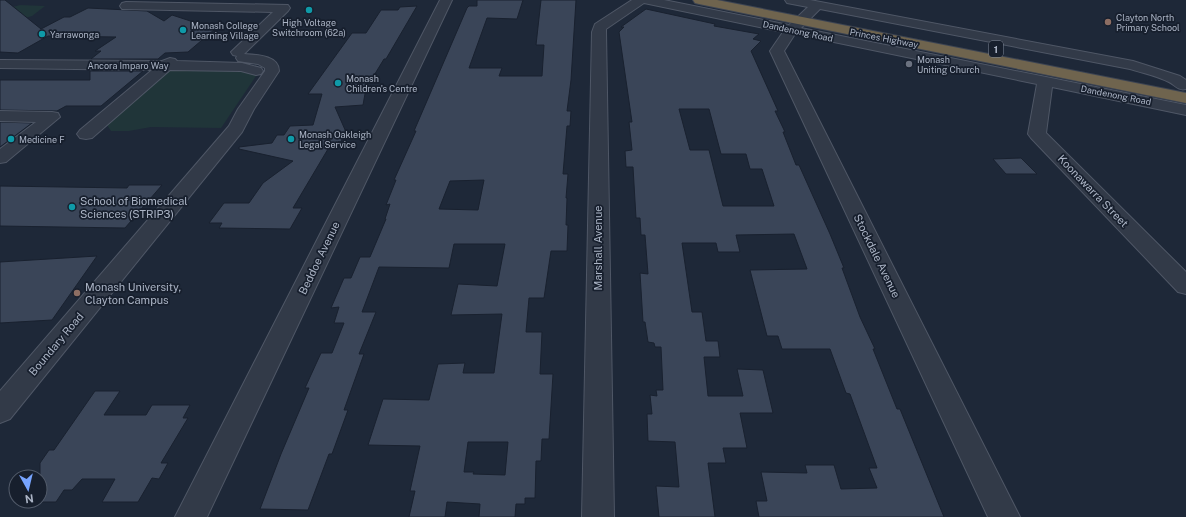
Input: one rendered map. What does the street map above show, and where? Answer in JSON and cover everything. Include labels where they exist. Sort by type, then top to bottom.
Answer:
[{"type":"highway","name":"Princes Highway","points":[[699,0],[805,17],[1185,89]]},
{"type":"highway","name":"Princes Highway","points":[[747,0],[805,17]]},
{"type":"street","points":[[132,0],[126,6],[284,8],[252,40],[240,55]]},
{"type":"street","name":"Beddoe Avenue","points":[[191,517],[446,0]]},
{"type":"street","name":"Marshall Avenue","points":[[598,517],[598,32],[600,27],[640,0]]},
{"type":"street","name":"Dandenong Road","points":[[646,0],[805,17]]},
{"type":"street","name":"Dandenong Road","points":[[791,0],[805,17],[803,33],[1186,110]]},
{"type":"street","name":"Stockdale Avenue","points":[[805,17],[777,50],[1004,517]]},
{"type":"street","name":"Ancora Imparo Way","points":[[3,62],[169,62],[222,58],[229,54],[240,55]]},
{"type":"street","name":"Boundary Road","points":[[0,411],[236,128],[246,109],[272,71],[272,66],[262,60],[240,55]]},
{"type":"street","points":[[86,134],[169,62]]},
{"type":"street","name":"Ancora Imparo Way","points":[[169,62],[242,67],[256,71]]},
{"type":"street","name":"Koonawarra Street","points":[[1045,81],[1037,134],[1186,286]]},
{"type":"street","points":[[0,116],[52,117],[0,158]]},
{"type":"green space","points":[[20,5],[45,6],[32,16],[15,21],[0,14],[9,8]]},
{"type":"green space","points":[[202,68],[252,72],[256,76],[221,128],[151,127],[129,131],[111,131],[107,125],[110,120],[167,70]]},
{"type":"building","points":[[0,0],[5,0],[41,29],[64,17],[70,17],[88,8],[147,11],[164,21],[172,15],[215,29],[188,52],[165,53],[158,59],[91,59],[101,51],[95,51],[116,37],[48,36],[18,53],[0,52]]},
{"type":"building","points":[[477,0],[523,0],[517,19],[487,18],[469,68],[502,68],[499,76],[542,76],[544,45],[536,45],[541,0],[576,0],[571,80],[567,111],[571,111],[570,126],[567,126],[563,174],[568,174],[566,198],[566,225],[568,225],[567,251],[551,251],[544,298],[529,298],[526,332],[542,332],[540,374],[553,374],[549,439],[542,439],[541,461],[536,461],[535,498],[525,498],[525,504],[516,504],[515,517],[479,517],[480,504],[447,502],[445,517],[409,517],[415,491],[410,491],[420,446],[368,445],[383,399],[429,400],[438,364],[465,363],[463,373],[494,373],[502,314],[451,315],[458,284],[497,286],[505,244],[454,244],[449,268],[379,267],[362,312],[376,312],[359,354],[364,354],[344,410],[348,410],[332,454],[329,454],[308,510],[260,509],[309,388],[305,388],[321,353],[332,353],[344,323],[334,323],[339,307],[331,308],[344,278],[351,278],[360,257],[370,257],[386,219],[390,204],[386,205],[396,180],[394,180],[416,131],[414,131],[467,8],[469,6],[477,6]],"holes":[[[484,180],[478,210],[439,209],[450,181]],[[468,442],[508,442],[505,475],[473,474],[474,472],[464,472]]]},
{"type":"building","points":[[417,6],[386,59],[384,59],[373,77],[368,77],[363,105],[335,107],[346,132],[339,145],[333,145],[331,149],[328,149],[293,208],[302,208],[290,229],[219,228],[222,223],[209,223],[224,203],[249,203],[263,183],[293,161],[239,149],[239,147],[272,143],[277,135],[284,135],[290,126],[313,125],[322,94],[308,94],[352,33],[366,33],[381,10],[398,10],[400,7]]},
{"type":"building","points":[[646,9],[715,24],[714,26],[759,34],[753,39],[761,41],[751,51],[778,111],[775,111],[785,132],[783,132],[796,165],[799,165],[830,234],[844,268],[842,268],[860,317],[875,349],[873,349],[897,409],[900,409],[944,517],[759,517],[756,501],[767,501],[761,472],[807,473],[805,465],[834,465],[841,489],[877,488],[869,468],[877,468],[850,394],[846,393],[830,349],[782,349],[778,336],[767,336],[750,270],[807,269],[794,234],[736,235],[740,252],[718,252],[716,243],[682,243],[692,312],[702,312],[706,341],[718,341],[720,357],[704,357],[708,396],[743,396],[737,369],[763,370],[773,413],[740,413],[747,448],[723,448],[726,463],[708,463],[715,517],[659,517],[656,486],[679,487],[675,442],[648,441],[647,414],[652,414],[650,395],[657,396],[656,390],[663,390],[661,347],[655,347],[654,343],[648,342],[645,322],[643,322],[640,273],[648,274],[645,235],[641,235],[640,218],[636,218],[633,167],[626,167],[625,151],[632,150],[629,122],[632,122],[619,32],[624,27],[621,27]],"holes":[[[679,109],[709,109],[721,154],[746,154],[750,169],[762,169],[774,206],[723,206],[709,150],[690,150]]]},
{"type":"building","points":[[90,71],[143,71],[101,106],[66,106],[57,111],[0,110],[0,80],[90,80]]},
{"type":"building","points":[[0,122],[32,123],[0,147]]},
{"type":"building","points":[[1021,158],[1037,174],[1006,174],[993,159]]},
{"type":"building","name":"School of Biomedical Sciences (STRIP3)","points":[[129,185],[162,185],[125,228],[0,226],[0,186],[127,188]]},
{"type":"building","points":[[97,256],[52,320],[0,323],[0,262]]},
{"type":"building","points":[[95,391],[120,391],[104,415],[146,415],[152,405],[190,405],[183,418],[188,418],[161,463],[168,463],[159,479],[152,478],[138,502],[102,502],[115,479],[82,479],[72,490],[64,490],[56,502],[48,502],[48,469],[40,469],[40,463],[49,450],[54,450]]},
{"type":"place","name":"High Voltage Switchroom (62a)","points":[[309,10]]},
{"type":"place","name":"Clayton North Primary School","points":[[1108,22]]},
{"type":"place","name":"Monash College Learning Village","points":[[183,30]]},
{"type":"place","name":"Yarrawonga","points":[[42,34]]},
{"type":"place","name":"Monash Uniting Church","points":[[909,64]]},
{"type":"place","name":"Monash Children's Centre","points":[[338,83]]},
{"type":"place","name":"Medicine F","points":[[11,139]]},
{"type":"place","name":"Monash Oakleigh Legal Service","points":[[291,139]]},
{"type":"place","name":"School of Biomedical Sciences (STRIP3)","points":[[72,207]]},
{"type":"place","name":"Monash University, Clayton Campus","points":[[77,293]]}]
